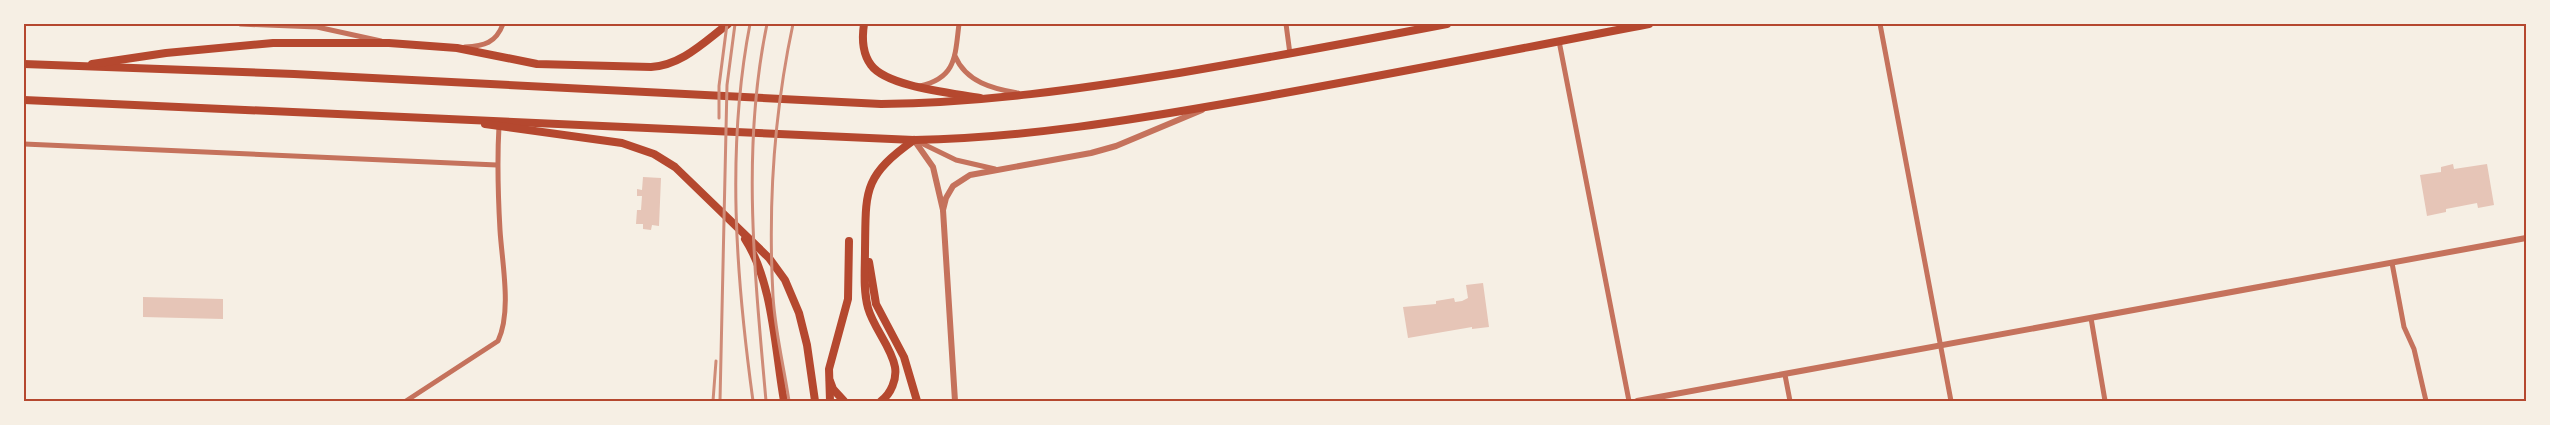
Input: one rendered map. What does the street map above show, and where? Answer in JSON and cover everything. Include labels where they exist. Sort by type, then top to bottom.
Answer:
[{"type":"main road","points":[[71,67],[166,53],[273,43],[389,43],[457,48],[536,64],[651,67],[666,66],[680,60],[728,24]]},
{"type":"main road","points":[[864,24],[863,47],[871,65],[890,78],[992,100]]},
{"type":"main road","points":[[24,64],[294,74],[881,104],[992,100],[1117,83],[1290,54],[1447,24]]},
{"type":"main road","points":[[24,100],[914,140],[1024,135],[1207,108],[1650,24]]},
{"type":"main road","points":[[433,117],[622,142],[654,154],[675,167],[770,258],[785,280],[799,313],[807,345],[815,401]]},
{"type":"main road","points":[[881,401],[892,386],[895,367],[868,307],[866,295],[865,207],[870,184],[884,163],[914,140]]},
{"type":"main road","points":[[738,229],[755,256],[764,289],[784,401]]},
{"type":"main road","points":[[866,240],[876,304],[904,357],[917,401]]},
{"type":"main road","points":[[830,401],[828,377],[848,299],[849,241]]},
{"type":"main road","points":[[828,377],[833,389],[844,401]]},
{"type":"street","points":[[240,24],[317,28],[389,43]]},
{"type":"street","points":[[457,48],[481,46],[490,43],[496,38],[503,24]]},
{"type":"street","points":[[920,86],[940,79],[948,71],[955,56],[959,24]]},
{"type":"street","points":[[1286,24],[1290,54]]},
{"type":"street","points":[[1880,24],[1951,401]]},
{"type":"street","points":[[1559,41],[1629,401]]},
{"type":"street","points":[[955,56],[963,70],[970,77],[1003,91],[1027,95]]},
{"type":"street","points":[[943,210],[948,193],[960,180],[970,175],[1091,153],[1116,146],[1207,108]]},
{"type":"street","points":[[406,401],[498,341],[504,320],[505,300],[497,164],[499,126]]},
{"type":"street","points":[[914,140],[956,160],[996,169]]},
{"type":"street","points":[[914,140],[933,166],[943,210],[955,401]]},
{"type":"street","points":[[24,144],[497,164]]},
{"type":"street","points":[[1637,401],[2526,238]]},
{"type":"street","points":[[2392,263],[2404,327],[2414,349],[2426,401]]},
{"type":"street","points":[[2091,318],[2105,401]]},
{"type":"street","points":[[1785,375],[1790,401]]},
{"type":"building","points":[[2453,164],[2454,169],[2487,164],[2494,205],[2478,208],[2477,203],[2446,209],[2446,212],[2427,216],[2420,175],[2441,172],[2441,167]]},
{"type":"building","points":[[643,177],[661,178],[659,226],[652,225],[651,230],[643,229],[643,224],[636,224],[637,210],[641,210],[642,196],[637,196],[637,189],[642,190]]},
{"type":"building","points":[[1483,283],[1489,327],[1472,329],[1472,327],[1408,338],[1403,307],[1436,304],[1436,301],[1454,298],[1455,302],[1462,301],[1468,298],[1466,285]]},
{"type":"building","points":[[143,297],[223,299],[223,319],[143,317]]},
{"type":"railway","points":[[719,118],[719,86],[727,24]]},
{"type":"railway","points":[[720,401],[727,85],[735,24]]},
{"type":"railway","points":[[750,24],[738,118],[736,212],[742,307],[753,401]]},
{"type":"railway","points":[[766,401],[755,260],[752,165],[754,118],[767,24]]},
{"type":"railway","points":[[789,401],[774,309],[771,228],[777,125],[786,58],[793,24]]},
{"type":"railway","points":[[713,401],[716,361]]}]
